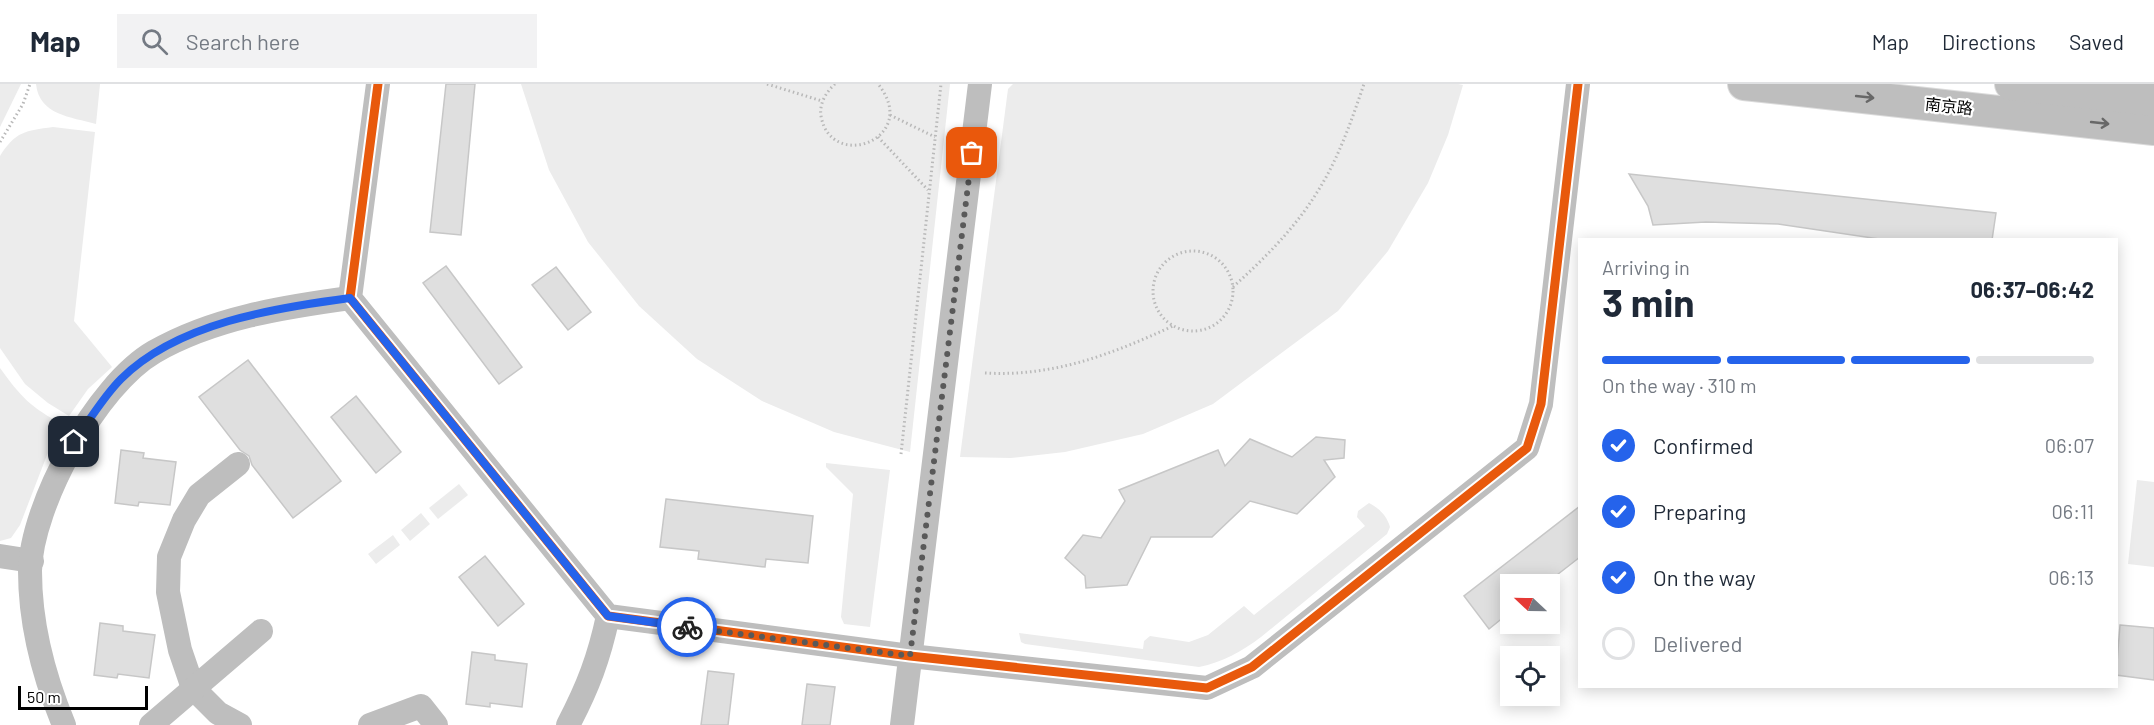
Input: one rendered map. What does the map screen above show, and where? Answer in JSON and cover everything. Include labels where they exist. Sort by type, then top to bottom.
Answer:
[{"type":"main road","name":"南京路","points":[[1744,84],[2154,100]]},
{"type":"main road","name":"南京路","points":[[2011,84],[2061,97],[2154,129]]},
{"type":"street","points":[[378,84],[350,298],[608,616],[910,656],[1207,688],[1252,667],[1527,448],[1541,404],[1578,84]]},
{"type":"street","points":[[902,725],[980,84]]},
{"type":"street","points":[[64,725],[52,696],[41,657],[30,570],[42,516],[53,486],[74,442],[120,380],[153,353],[191,334],[243,318],[292,306],[350,298]]},
{"type":"street","points":[[238,464],[199,495],[183,520],[169,557],[168,592],[180,650],[194,688],[218,713],[240,725]]},
{"type":"street","points":[[0,556],[32,561]]},
{"type":"street","points":[[568,725],[585,693],[599,655],[608,616]]},
{"type":"street","points":[[151,725],[261,631]]},
{"type":"street","points":[[370,725],[421,706],[436,725]]},
{"type":"path","points":[[0,142],[23,104],[30,84]]},
{"type":"path","points":[[767,84],[822,101]]},
{"type":"path","points":[[832,85],[822,101],[821,115],[825,128],[834,138],[846,145],[859,146],[872,142],[889,121],[890,107],[886,94],[878,84]]},
{"type":"path","points":[[901,454],[941,84]]},
{"type":"path","points":[[1233,287],[1289,230],[1316,194],[1346,133],[1364,84]]},
{"type":"path","points":[[890,114],[935,137]]},
{"type":"path","points":[[878,137],[928,190]]},
{"type":"path","points":[[1191,250],[1207,253],[1220,261],[1230,274],[1233,287],[1231,305],[1222,319],[1210,328],[1194,332],[1173,326],[1165,321],[1156,308],[1152,293],[1155,277],[1163,263],[1176,254],[1191,250]]},
{"type":"path","points":[[985,373],[1013,375],[1049,370],[1119,350],[1173,326]]},
{"type":"shaded area","points":[[0,84],[21,84],[0,127]]},
{"type":"shaded area","points":[[36,84],[100,84],[96,124],[58,113],[50,108],[38,94]]},
{"type":"shaded area","points":[[521,84],[950,84],[910,452],[834,432],[762,401],[697,359],[639,306],[588,242],[549,170]]},
{"type":"shaded area","points":[[1013,84],[1463,85],[1448,135],[1428,183],[1388,251],[1338,311],[1213,404],[1143,434],[1065,452],[1011,458],[960,457],[1008,89]]},
{"type":"shaded area","points":[[53,127],[95,132],[74,321],[112,367],[88,389],[69,416],[48,403],[25,384],[0,348],[0,156],[16,137],[35,130]]},
{"type":"shaded area","points":[[0,368],[27,401],[63,424],[47,455],[20,525],[11,538],[0,541]]},
{"type":"shaded area","points":[[826,463],[890,470],[870,627],[844,624],[841,617],[853,494],[826,467]]},
{"type":"shaded area","points":[[2137,480],[2154,482],[2154,567],[2128,564]]},
{"type":"shaded area","points":[[459,484],[468,495],[438,519],[429,508]]},
{"type":"shaded area","points":[[1369,503],[1387,519],[1390,527],[1387,534],[1261,637],[1224,659],[1199,667],[1021,642],[1019,633],[1143,649],[1144,641],[1150,636],[1189,642],[1208,635],[1244,606],[1254,615],[1365,526],[1357,517],[1358,511]]},
{"type":"shaded area","points":[[421,513],[430,524],[410,541],[401,530]]},
{"type":"shaded area","points":[[393,535],[400,545],[376,564],[368,554]]},
{"type":"building","points":[[446,84],[475,84],[461,235],[430,232]]},
{"type":"building","points":[[1629,174],[1996,213],[1992,238],[1872,238],[1778,224],[1706,222],[1653,225],[1648,206]]},
{"type":"building","points":[[446,266],[522,367],[499,384],[423,283]]},
{"type":"building","points":[[556,267],[591,312],[568,330],[532,285]]},
{"type":"building","points":[[248,360],[341,481],[293,518],[252,465],[249,456],[240,450],[199,397]]},
{"type":"building","points":[[356,396],[401,452],[376,473],[331,417]]},
{"type":"building","points":[[1316,437],[1345,440],[1344,458],[1324,460],[1335,477],[1297,514],[1250,501],[1212,537],[1151,537],[1127,585],[1086,588],[1085,576],[1065,558],[1083,535],[1101,538],[1125,501],[1119,490],[1218,450],[1225,466],[1250,439],[1292,457]]},
{"type":"building","points":[[121,450],[144,453],[143,458],[176,462],[170,505],[139,502],[138,506],[115,503]]},
{"type":"building","points":[[666,499],[813,516],[808,563],[766,559],[765,567],[698,559],[699,551],[660,547]]},
{"type":"building","points":[[1578,508],[1578,559],[1558,574],[1500,574],[1500,620],[1489,629],[1464,596]]},
{"type":"building","points":[[485,556],[524,604],[498,626],[459,577]]},
{"type":"building","points":[[100,623],[123,626],[123,631],[155,635],[149,678],[118,674],[117,678],[94,675]]},
{"type":"building","points":[[2120,625],[2154,628],[2154,680],[2118,675]]},
{"type":"building","points":[[472,652],[495,655],[495,660],[527,664],[522,707],[490,703],[490,707],[466,704]]},
{"type":"building","points":[[708,671],[734,674],[728,725],[701,725]]},
{"type":"building","points":[[807,684],[835,687],[830,725],[802,725]]},
{"type":"cycle path","points":[[378,84],[350,298],[608,616],[910,656],[1207,688],[1252,667],[1527,448],[1541,404],[1578,84]]},
{"type":"way so far","points":[[687,627],[910,656],[972,153]]},
{"type":"route","points":[[74,442],[120,380],[153,353],[191,334],[243,318],[292,306],[350,298],[608,616],[687,627]]}]
